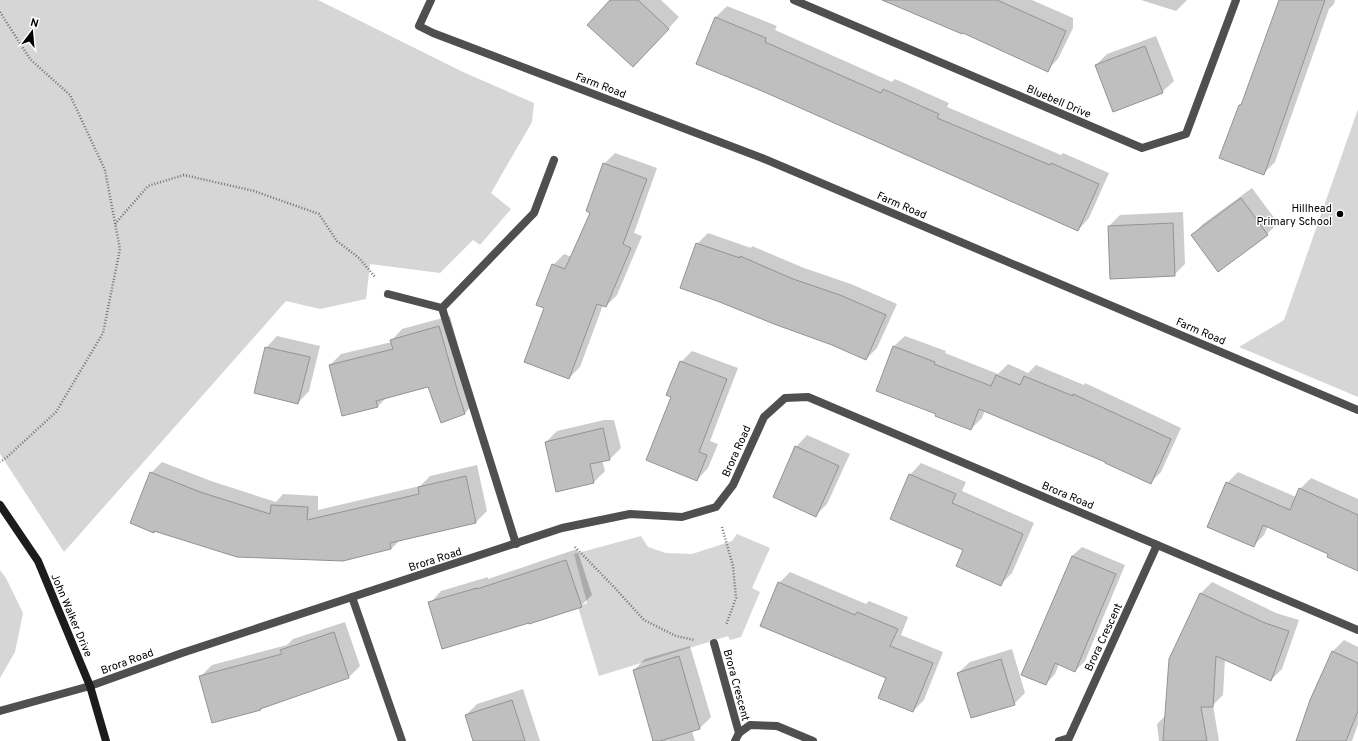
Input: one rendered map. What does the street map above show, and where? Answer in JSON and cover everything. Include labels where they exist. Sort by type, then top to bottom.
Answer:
[{"type":"street","name":"Farm Road","points":[[431,0],[419,26],[433,33],[762,158],[1358,410]]},
{"type":"street","name":"Bluebell Drive","points":[[794,0],[1142,148],[1186,134],[1236,0]]},
{"type":"street","points":[[442,308],[534,214],[554,160]]},
{"type":"street","points":[[388,294],[442,308]]},
{"type":"street","points":[[442,308],[516,544]]},
{"type":"street","name":"Brora Road","points":[[0,711],[90,686],[182,653],[562,528],[630,514],[682,517],[716,507],[733,485],[764,417],[785,398],[808,397],[1358,630]]},
{"type":"street","name":"John Walker Drive","points":[[0,505],[38,561],[90,686],[106,741]]},
{"type":"street","name":"Brora Crescent","points":[[1059,741],[1069,740],[1157,544]]},
{"type":"street","points":[[352,597],[402,741]]},
{"type":"street","name":"Brora Crescent","points":[[714,643],[739,733]]},
{"type":"street","name":"Brora Crescent","points":[[735,741],[739,733],[750,725],[777,726],[813,741]]},
{"type":"path","points":[[0,12],[30,58],[70,95],[105,170],[120,249],[103,333],[56,412],[0,462]]},
{"type":"path","points":[[115,224],[148,186],[184,175],[254,190],[319,214],[337,241],[359,258],[388,294]]},
{"type":"path","points":[[562,528],[572,544],[644,620],[676,636],[714,643],[725,628],[736,598],[733,566],[716,507]]},
{"type":"shaded area","points":[[0,0],[318,0],[463,72],[534,103],[532,122],[491,193],[511,209],[480,245],[473,240],[440,273],[370,264],[366,299],[320,309],[286,301],[64,552],[0,454]]},
{"type":"shaded area","name":"Hillhead Primary School","points":[[1358,109],[1358,397],[1239,347],[1284,320]]},
{"type":"shaded area","points":[[737,534],[770,548],[752,588],[760,592],[741,637],[730,640],[728,636],[599,676],[578,607],[587,603],[574,554],[641,536],[648,547],[666,553],[692,554],[732,541]]},
{"type":"shaded area","points":[[0,570],[6,578],[23,613],[15,652],[0,678]]},
{"type":"building","points":[[610,0],[638,0],[669,29],[633,67],[587,25]]},
{"type":"building","points":[[882,0],[997,0],[1066,31],[1048,72],[963,33],[962,34]]},
{"type":"building","points":[[1279,0],[1325,0],[1264,175],[1219,158],[1239,105],[1241,105]]},
{"type":"building","points":[[715,17],[766,38],[765,42],[881,93],[883,89],[939,114],[937,118],[1050,165],[1051,163],[1099,184],[1078,231],[762,91],[696,64]]},
{"type":"building","points":[[1145,46],[1163,93],[1113,112],[1095,65]]},
{"type":"building","points":[[603,163],[647,179],[623,244],[631,248],[606,307],[597,304],[569,379],[524,362],[544,308],[536,305],[552,264],[565,269],[590,213],[586,211]]},
{"type":"building","points":[[1241,198],[1268,235],[1218,272],[1191,235]]},
{"type":"building","points":[[1173,223],[1175,276],[1110,279],[1108,226]]},
{"type":"building","points":[[696,243],[740,258],[740,256],[793,279],[840,295],[886,315],[866,360],[832,345],[680,288]]},
{"type":"building","points":[[439,326],[465,414],[441,423],[428,387],[376,401],[378,407],[342,416],[329,365],[393,349],[390,340]]},
{"type":"building","points":[[893,346],[991,386],[996,375],[1020,385],[1024,376],[1073,396],[1073,394],[1171,439],[1151,484],[1105,462],[979,409],[971,430],[935,416],[936,414],[876,391]]},
{"type":"building","points":[[265,347],[310,357],[298,404],[254,393]]},
{"type":"building","points":[[680,361],[727,379],[699,452],[707,455],[697,481],[646,460],[671,397],[666,395]]},
{"type":"building","points":[[603,428],[610,460],[590,464],[594,483],[556,492],[545,442]]},
{"type":"building","points":[[795,446],[839,466],[816,517],[773,497]]},
{"type":"building","points":[[150,472],[200,492],[270,514],[271,505],[308,507],[307,520],[419,494],[418,487],[466,476],[476,523],[390,543],[391,549],[343,561],[237,557],[154,531],[154,533],[130,523]]},
{"type":"building","points":[[909,474],[956,494],[952,503],[1023,534],[1001,586],[956,566],[963,550],[890,519]]},
{"type":"building","points":[[1226,482],[1290,510],[1299,488],[1358,515],[1358,571],[1327,557],[1328,554],[1263,525],[1254,547],[1207,527]]},
{"type":"building","points":[[1072,556],[1116,574],[1075,672],[1055,663],[1046,685],[1021,675]]},
{"type":"building","points":[[566,560],[582,607],[442,649],[428,602],[477,589]]},
{"type":"building","points":[[778,582],[855,615],[857,612],[898,629],[890,646],[933,663],[913,712],[878,698],[886,678],[760,626]]},
{"type":"building","points":[[1200,593],[1265,623],[1289,631],[1271,681],[1216,656],[1213,707],[1201,707],[1207,741],[1163,741],[1169,659]]},
{"type":"building","points":[[334,632],[349,678],[260,709],[261,710],[212,723],[199,676],[282,654],[280,650]]},
{"type":"building","points":[[1332,651],[1358,663],[1358,711],[1346,741],[1296,741],[1310,700]]},
{"type":"building","points":[[679,656],[700,729],[660,741],[653,741],[633,670]]},
{"type":"building","points":[[1001,659],[1015,705],[971,718],[957,673]]},
{"type":"building","points":[[512,700],[525,741],[473,741],[465,715]]},
{"type":"place","name":"Hillhead Primary School","points":[[1340,214]]}]
